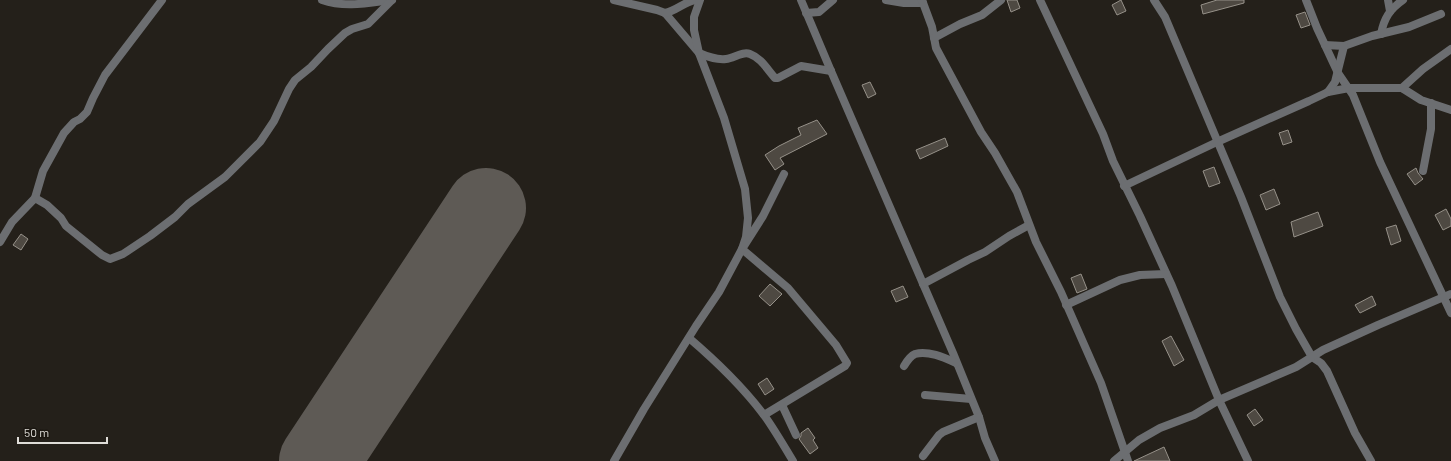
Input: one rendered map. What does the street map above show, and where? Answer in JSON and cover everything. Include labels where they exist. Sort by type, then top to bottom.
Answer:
[{"type":"street","points":[[0,242],[12,222],[35,198],[43,171],[64,133],[74,122],[80,119],[87,112],[105,75],[162,0]]},
{"type":"street","points":[[322,0],[329,3],[350,5],[392,0]]},
{"type":"street","points":[[35,198],[47,205],[61,218],[66,226],[102,255],[110,258],[123,254],[150,236],[175,217],[188,204],[225,177],[260,142],[274,120],[289,88],[295,80],[312,67],[344,33],[368,24],[392,0]]},
{"type":"street","points":[[614,0],[665,13],[673,12],[690,1],[695,0]]},
{"type":"street","points":[[700,0],[694,17],[694,30],[699,53],[724,118],[745,190],[748,218],[746,237],[742,249]]},
{"type":"street","points":[[801,0],[979,417],[985,438],[995,461]]},
{"type":"street","points":[[806,13],[819,12],[833,0]]},
{"type":"street","points":[[886,0],[904,3],[923,1],[936,48],[981,132],[1014,186],[1036,242],[1101,383],[1128,461]]},
{"type":"street","points":[[934,38],[960,24],[982,15],[1001,0]]},
{"type":"street","points":[[1040,0],[1103,134],[1124,186],[1140,216],[1219,400],[1248,461]]},
{"type":"street","points":[[1306,0],[1338,73],[1353,95],[1380,162],[1447,295],[1451,313]]},
{"type":"street","points":[[1388,0],[1390,11]]},
{"type":"street","points":[[1380,34],[1383,22],[1390,11],[1403,0]]},
{"type":"street","points":[[1157,1],[1166,17],[1280,297],[1312,357],[1321,363],[1327,371],[1355,433],[1371,461]]},
{"type":"street","points":[[665,13],[699,53],[719,59],[750,53],[759,59],[775,78],[778,78],[801,66],[831,71]]},
{"type":"street","points":[[1325,45],[1344,46],[1380,34],[1409,27],[1441,14]]},
{"type":"street","points":[[1328,92],[1335,82],[1344,46]]},
{"type":"street","points":[[1402,88],[1423,69],[1451,49]]},
{"type":"street","points":[[815,68],[827,63]]},
{"type":"street","points":[[1124,186],[1328,92],[1349,88],[1402,88],[1421,100],[1451,110]]},
{"type":"street","points":[[1423,171],[1431,129],[1431,103]]},
{"type":"street","points":[[614,461],[644,409],[719,292],[742,249],[763,216],[784,174]]},
{"type":"street","points":[[923,284],[985,252],[1029,225]]},
{"type":"street","points":[[742,249],[788,288],[805,307],[847,361],[845,366],[764,415]]},
{"type":"street","points":[[1066,305],[1120,280],[1140,275],[1166,274]]},
{"type":"street","points":[[1114,461],[1139,440],[1160,428],[1194,415],[1219,400],[1296,366],[1378,325],[1447,295]]},
{"type":"street","points":[[689,338],[712,358],[764,415],[793,461]]},
{"type":"street","points":[[904,366],[908,359],[914,354],[942,357],[956,363]]},
{"type":"street","points":[[925,395],[971,399]]},
{"type":"street","points":[[782,405],[796,435]]},
{"type":"street","points":[[924,456],[939,435],[943,432],[979,417]]},
{"type":"building","points":[[1007,0],[1017,0],[1020,8],[1011,12]]},
{"type":"building","points":[[1121,0],[1126,11],[1117,15],[1112,5]]},
{"type":"building","points":[[1217,0],[1244,0],[1244,3],[1203,14],[1201,5]]},
{"type":"building","points":[[1305,12],[1310,25],[1301,28],[1296,15]]},
{"type":"building","points":[[870,82],[876,94],[868,98],[862,85]]},
{"type":"building","points":[[817,120],[827,134],[780,158],[784,164],[775,170],[765,155],[801,135],[798,128]]},
{"type":"building","points":[[1288,130],[1292,142],[1283,145],[1279,133]]},
{"type":"building","points":[[945,138],[948,146],[920,159],[916,150]]},
{"type":"building","points":[[1214,167],[1220,183],[1209,187],[1203,171]]},
{"type":"building","points":[[1416,168],[1423,179],[1415,185],[1407,174]]},
{"type":"building","points":[[1274,189],[1280,204],[1266,210],[1260,195]]},
{"type":"building","points":[[1446,209],[1451,219],[1451,226],[1443,230],[1435,215]]},
{"type":"building","points":[[1318,212],[1323,226],[1294,237],[1291,222]]},
{"type":"building","points":[[1396,225],[1401,241],[1391,245],[1386,228]]},
{"type":"building","points":[[21,234],[28,239],[21,250],[13,245]]},
{"type":"building","points":[[1081,274],[1087,289],[1077,293],[1071,278]]},
{"type":"building","points":[[770,284],[782,294],[770,306],[759,296]]},
{"type":"building","points":[[903,286],[908,297],[896,302],[891,291]]},
{"type":"building","points":[[1372,296],[1376,305],[1360,313],[1355,305]]},
{"type":"building","points":[[1171,336],[1184,360],[1174,366],[1162,341]]},
{"type":"building","points":[[767,378],[774,389],[765,395],[758,384]]},
{"type":"building","points":[[1255,409],[1263,420],[1254,426],[1247,415]]},
{"type":"building","points":[[808,428],[815,438],[813,440],[818,448],[810,454],[799,439],[801,433]]},
{"type":"building","points":[[1164,447],[1170,461],[1134,461]]},
{"type":"runway","points":[[319,461],[486,208]]}]
